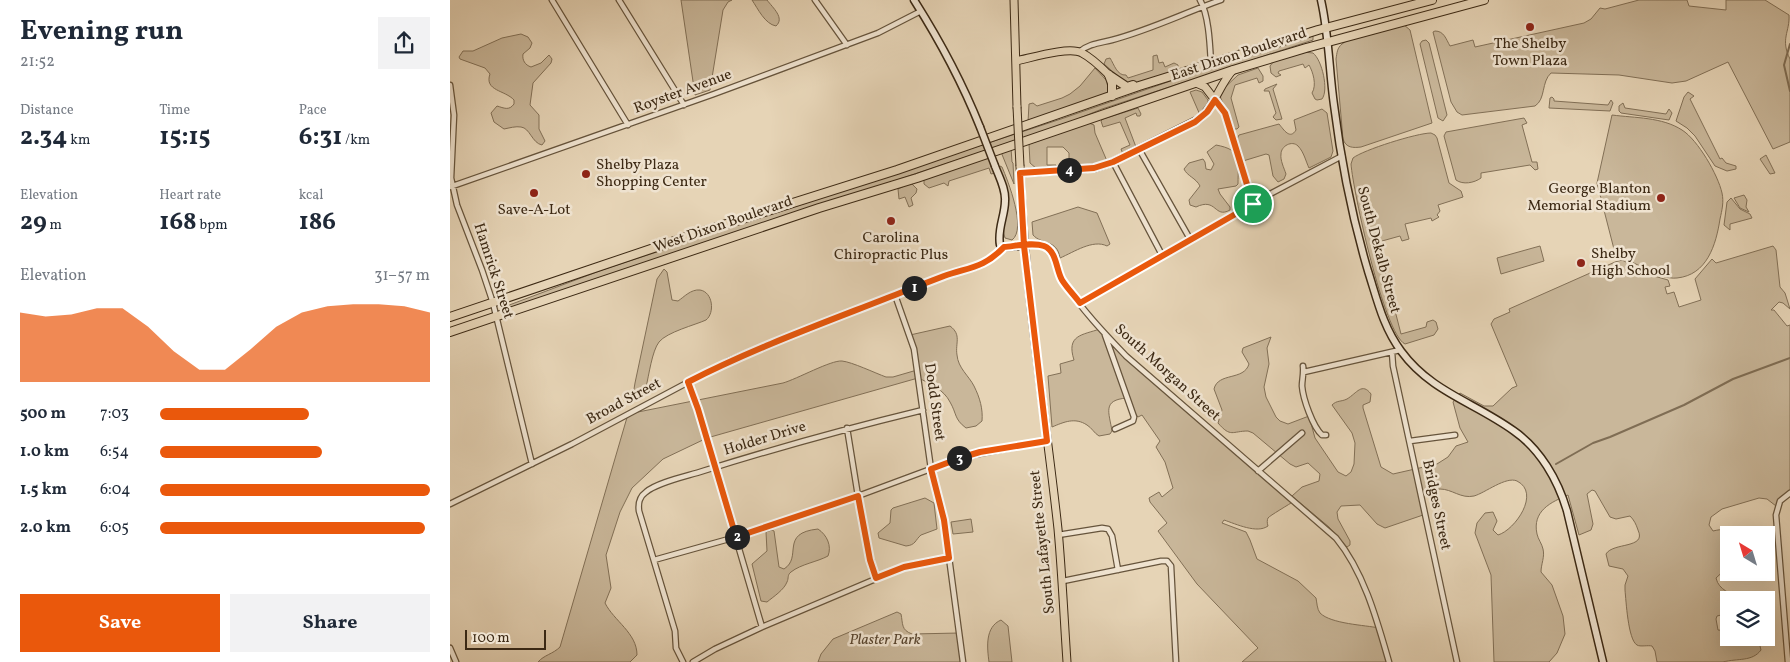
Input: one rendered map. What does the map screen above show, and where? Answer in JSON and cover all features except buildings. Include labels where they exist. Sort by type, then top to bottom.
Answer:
[{"type":"highway","name":"East Dixon Boulevard","points":[[1002,134],[1140,86],[1327,27],[1432,0]]},
{"type":"highway","name":"East Dixon Boulevard","points":[[1006,147],[1233,70],[1484,0]]},
{"type":"highway","points":[[1109,75],[1127,87],[1140,86]]},
{"type":"highway","points":[[1109,75],[1112,82],[1112,96]]},
{"type":"highway","name":"West Dixon Boulevard","points":[[450,317],[1002,134]]},
{"type":"highway","name":"West Dixon Boulevard","points":[[450,332],[811,210],[1006,147]]},
{"type":"main road","points":[[914,0],[950,58],[965,89],[995,166],[1005,195],[1004,213],[998,235],[1000,245],[1004,247]]},
{"type":"main road","name":"South Lafayette Street","points":[[1014,0],[1024,246],[1063,581],[1067,662]]},
{"type":"main road","name":"South Dekalb Street","points":[[1321,0],[1327,27],[1333,102],[1355,223],[1380,309],[1390,334],[1400,350],[1432,384],[1514,431],[1531,446],[1543,461],[1562,496],[1567,511],[1603,662]]},
{"type":"main road","points":[[1016,62],[1066,51],[1079,52],[1109,75]]},
{"type":"main road","points":[[1020,170],[1089,169],[1113,162],[1195,122],[1207,112],[1225,80],[1233,70]]},
{"type":"main road","points":[[1196,83],[1205,88],[1215,100]]},
{"type":"main road","name":"South Morgan Street","points":[[1004,247],[1024,246]]},
{"type":"street","points":[[552,0],[628,126]]},
{"type":"street","points":[[619,0],[684,105]]},
{"type":"street","points":[[815,0],[847,45]]},
{"type":"street","points":[[1200,0],[1203,6],[1211,64]]},
{"type":"street","points":[[1079,52],[1088,46],[1148,30],[1221,0]]},
{"type":"street","name":"Royster Avenue","points":[[451,186],[628,126],[847,45],[878,33],[921,11]]},
{"type":"street","name":"Hamrick Street","points":[[450,85],[454,115],[451,186],[493,303],[532,464]]},
{"type":"street","points":[[1215,100],[1225,113],[1253,204]]},
{"type":"street","points":[[1139,149],[1190,239]]},
{"type":"street","points":[[1080,303],[1190,239],[1342,156]]},
{"type":"street","points":[[1113,162],[1162,255]]},
{"type":"street","name":"South Morgan Street","points":[[1024,246],[1042,246],[1050,250],[1062,280],[1105,334],[1146,374],[1330,532],[1347,552],[1359,575],[1389,662]]},
{"type":"street","name":"Broad Street","points":[[450,504],[532,464],[728,362],[895,295],[945,276],[976,267],[991,259],[1004,247]]},
{"type":"street","name":"Dodd Street","points":[[895,295],[914,349],[931,469],[944,520],[963,662]]},
{"type":"street","points":[[1105,334],[1134,417],[1133,421],[1115,429]]},
{"type":"street","points":[[1304,372],[1400,350]]},
{"type":"street","name":"Bridges Street","points":[[1392,352],[1393,366],[1457,662]]},
{"type":"street","points":[[1303,366],[1302,384],[1308,410],[1318,431],[1322,435],[1326,435]]},
{"type":"street","points":[[688,382],[762,627]]},
{"type":"street","name":"Holder Drive","points":[[683,662],[676,648],[675,631],[639,511],[638,501],[640,497],[654,487],[715,467],[847,428],[923,410]]},
{"type":"street","points":[[847,428],[870,560],[876,578]]},
{"type":"street","points":[[1258,471],[1302,433]]},
{"type":"street","points":[[1410,441],[1455,435]]},
{"type":"street","points":[[654,560],[736,537],[858,496],[963,457],[980,452],[1047,441]]},
{"type":"street","points":[[1788,662],[1776,515],[1780,501],[1790,493]]},
{"type":"street","points":[[1058,535],[1102,528],[1108,529],[1112,536],[1118,570]]},
{"type":"street","points":[[693,662],[715,649],[762,627],[876,578],[904,567],[949,558]]},
{"type":"street","points":[[1063,581],[1167,561],[1171,566],[1176,662]]},
{"type":"street","points":[[450,648],[456,662]]},
{"type":"green space","points":[[681,0],[732,0],[728,2],[723,10],[710,90],[695,95]]},
{"type":"green space","points":[[752,0],[767,0],[779,16],[776,26],[765,19]]},
{"type":"green space","points":[[1639,0],[1687,0],[1689,6],[1726,10],[1726,0],[1765,0],[1789,15],[1786,46],[1790,59],[1790,142],[1773,149],[1728,62],[1686,81],[1672,83],[1619,75],[1551,73],[1546,81],[1541,99],[1535,106],[1462,115],[1457,112],[1451,102],[1433,32],[1438,31],[1443,34],[1450,46],[1473,40],[1475,47],[1584,23],[1591,19],[1600,8],[1605,9]]},
{"type":"green space","points":[[1403,24],[1410,30],[1432,123],[1361,147],[1350,147],[1343,139],[1336,59],[1338,49],[1342,44],[1355,37]]},
{"type":"green space","points":[[521,34],[528,37],[532,43],[530,48],[523,54],[527,65],[531,67],[541,63],[549,55],[552,59],[551,63],[533,83],[530,105],[539,115],[539,129],[545,141],[542,145],[524,128],[504,129],[494,122],[491,113],[497,106],[508,108],[514,104],[514,100],[496,90],[490,84],[490,74],[485,68],[459,57],[463,51],[473,51],[502,38]]},
{"type":"green space","points":[[1313,36],[1313,40],[1102,109],[1065,124],[530,302],[506,309],[504,307],[602,270],[1061,119],[1185,76]]},
{"type":"green space","points":[[1426,40],[1429,43],[1447,115],[1443,121],[1438,118],[1420,44]]},
{"type":"green space","points":[[1303,52],[1313,53],[1322,68],[1325,89],[1322,99],[1315,99],[1312,93],[1314,82],[1309,65],[1305,68],[1303,64],[1279,71],[1278,73],[1281,75],[1276,77],[1271,73],[1270,66],[1274,61]]},
{"type":"green space","points":[[1157,55],[1159,63],[1163,62],[1165,67],[1174,63],[1178,65],[1178,68],[1173,73],[1127,84],[1104,64],[1106,59],[1110,58],[1118,72],[1126,75],[1128,78],[1153,70],[1153,56]]},
{"type":"green space","points":[[1095,68],[1106,80],[1109,91],[1105,95],[1028,122],[1029,104],[1033,103],[1037,106],[1070,94],[1080,86]]},
{"type":"green space","points":[[1258,68],[1263,76],[1263,81],[1259,83],[1257,78],[1235,85],[1231,98],[1239,127],[1235,129],[1232,127],[1220,96],[1222,90],[1238,75]]},
{"type":"green space","points":[[1277,84],[1273,89],[1282,119],[1276,120],[1273,117],[1276,113],[1269,91],[1264,91]]},
{"type":"green space","points":[[1196,90],[1202,92],[1208,100],[1208,105],[1200,115],[1190,92]]},
{"type":"green space","points":[[1688,92],[1694,96],[1690,99],[1720,159],[1722,158],[1726,163],[1736,166],[1736,169],[1727,171],[1715,166],[1695,136],[1676,121],[1684,97]]},
{"type":"green space","points":[[1552,97],[1554,101],[1608,105],[1611,100],[1613,103],[1610,111],[1549,108],[1550,98]]},
{"type":"green space","points":[[1623,103],[1625,108],[1666,114],[1669,109],[1672,113],[1669,120],[1621,113],[1619,106]]},
{"type":"green space","points":[[1138,108],[1140,116],[1137,116],[1136,113],[1125,118],[1136,147],[1123,154],[1121,149],[1130,145],[1120,122],[1103,127],[1101,121]]},
{"type":"green space","points":[[1322,109],[1327,113],[1333,151],[1331,157],[1309,168],[1300,148],[1296,144],[1287,145],[1281,151],[1282,164],[1286,174],[1284,179],[1278,182],[1273,176],[1269,155],[1266,154],[1243,161],[1236,141],[1239,135],[1279,124],[1287,133],[1292,134],[1296,130],[1294,120]]},
{"type":"green space","name":"George Blanton Memorial Stadium","points":[[1612,115],[1657,120],[1682,130],[1701,150],[1716,177],[1723,200],[1716,239],[1703,265],[1687,276],[1669,278],[1616,257],[1597,183]]},
{"type":"green space","points":[[1524,118],[1527,123],[1522,125],[1532,162],[1537,162],[1538,169],[1535,170],[1530,165],[1481,173],[1481,178],[1472,182],[1465,183],[1456,180],[1444,136],[1446,132]]},
{"type":"green space","points":[[1089,123],[1094,125],[1095,133],[1107,161],[1097,165],[1061,167],[1061,164],[1069,163],[1069,153],[1063,147],[1047,147],[1047,165],[1056,165],[1056,167],[1037,169],[1030,163],[1029,144]]},
{"type":"green space","points":[[1431,133],[1437,138],[1449,183],[1461,191],[1463,197],[1438,205],[1440,211],[1437,215],[1439,217],[1432,221],[1431,218],[1405,224],[1409,239],[1402,241],[1400,236],[1382,241],[1383,246],[1380,252],[1401,334],[1426,327],[1427,322],[1433,320],[1436,322],[1438,329],[1434,335],[1405,344],[1397,335],[1379,290],[1363,230],[1351,164],[1353,158],[1367,151],[1403,139]]},
{"type":"green space","points":[[1216,145],[1225,147],[1235,153],[1238,162],[1238,184],[1218,189],[1230,207],[1230,210],[1225,212],[1221,212],[1208,205],[1196,207],[1190,205],[1189,200],[1200,186],[1184,169],[1189,163],[1203,159],[1206,169],[1211,170],[1214,164],[1207,152]]},
{"type":"green space","points":[[1011,148],[1013,163],[1014,184],[1001,152]]},
{"type":"green space","points":[[1766,155],[1775,173],[1770,174],[1760,159]]},
{"type":"green space","points":[[988,157],[995,173],[991,174],[989,168],[949,181],[948,186],[944,183],[929,188],[924,184],[924,179]]},
{"type":"green space","points":[[1000,166],[1008,183],[1017,216],[1018,226],[1012,240],[1005,238],[1004,233],[1008,195]]},
{"type":"green space","points":[[911,183],[917,189],[911,198],[913,205],[909,207],[905,197],[899,199],[898,189]]},
{"type":"green space","points":[[1744,195],[1749,212],[1740,208],[1734,198]]},
{"type":"green space","points":[[1731,198],[1740,209],[1750,214],[1752,218],[1730,224],[1730,230],[1724,225],[1727,202]]},
{"type":"green space","points":[[1078,207],[1097,213],[1110,244],[1107,246],[1102,244],[1090,245],[1060,258],[1053,245],[1033,235],[1032,222]]},
{"type":"green space","points":[[1540,246],[1544,261],[1501,274],[1497,258]]},
{"type":"green space","points":[[1773,246],[1776,250],[1780,287],[1785,293],[1790,309],[1779,302],[1771,310],[1774,310],[1787,326],[1790,325],[1790,491],[1783,496],[1776,506],[1767,499],[1759,498],[1722,509],[1711,517],[1709,525],[1713,531],[1720,530],[1720,574],[1716,578],[1722,589],[1726,591],[1720,591],[1720,615],[1717,616],[1716,619],[1718,630],[1720,630],[1720,646],[1760,646],[1761,650],[1749,658],[1723,662],[1657,662],[1652,646],[1640,646],[1634,642],[1631,636],[1626,602],[1625,585],[1628,576],[1623,569],[1609,566],[1606,554],[1610,550],[1638,540],[1638,530],[1630,516],[1616,519],[1610,517],[1595,491],[1592,490],[1587,494],[1593,524],[1591,530],[1579,535],[1568,495],[1549,504],[1537,519],[1537,534],[1543,552],[1541,572],[1552,585],[1563,616],[1565,634],[1557,653],[1549,662],[1494,662],[1491,575],[1475,533],[1477,523],[1485,513],[1493,512],[1497,521],[1493,530],[1498,535],[1512,526],[1523,511],[1526,502],[1527,494],[1524,487],[1517,481],[1512,480],[1469,497],[1444,489],[1433,490],[1421,495],[1426,514],[1385,528],[1377,524],[1360,505],[1341,506],[1337,512],[1338,519],[1350,541],[1350,545],[1347,547],[1329,527],[1292,496],[1302,487],[1319,481],[1320,474],[1308,463],[1296,467],[1290,464],[1253,433],[1248,431],[1232,433],[1226,431],[1218,423],[1222,410],[1214,389],[1216,384],[1220,380],[1242,373],[1246,369],[1249,364],[1242,352],[1243,348],[1271,337],[1267,348],[1269,364],[1264,387],[1266,397],[1280,421],[1288,424],[1309,416],[1315,438],[1338,472],[1346,476],[1351,472],[1354,464],[1355,443],[1352,433],[1332,405],[1347,399],[1362,389],[1371,394],[1370,402],[1363,405],[1363,408],[1381,467],[1393,474],[1437,464],[1448,457],[1456,446],[1468,442],[1460,428],[1453,402],[1460,393],[1484,406],[1493,406],[1512,388],[1517,386],[1491,324],[1494,319],[1510,312],[1509,309],[1622,260],[1654,276],[1668,280],[1670,286],[1665,287],[1667,294],[1674,292],[1679,307],[1701,300],[1695,279],[1712,259],[1716,263]]},
{"type":"green space","points":[[664,269],[667,272],[672,300],[678,301],[691,292],[700,290],[708,295],[710,299],[711,313],[706,320],[674,332],[659,342],[653,357],[646,387],[640,395],[634,389],[635,383],[657,279]]},
{"type":"green space","points":[[950,326],[954,329],[957,336],[959,364],[974,386],[981,404],[982,421],[976,426],[966,428],[962,425],[944,394],[918,378],[707,438],[663,459],[632,488],[620,512],[606,555],[611,588],[605,603],[633,640],[637,655],[630,662],[538,662],[560,647],[628,414],[783,383],[837,361],[857,365],[886,377],[893,377],[917,370],[910,335]]},
{"type":"green space","points":[[1100,329],[1126,356],[1294,501],[1269,517],[1267,521],[1268,526],[1263,528],[1246,528],[1224,520],[1222,523],[1246,532],[1257,559],[1298,581],[1316,598],[1319,611],[1325,617],[1340,622],[1379,628],[1389,662],[1242,662],[1258,648],[1197,584],[1158,531],[1167,523],[1150,502],[1149,498],[1159,492],[1162,497],[1173,488],[1165,462],[1156,447],[1160,441],[1142,415],[1138,417],[1132,410],[1127,398],[1119,399],[1110,404],[1109,413],[1112,431],[1110,434],[1099,436],[1089,426],[1078,421],[1065,422],[1052,427],[1048,376],[1061,373],[1060,364],[1074,360],[1072,345],[1077,337]]},
{"type":"green space","points":[[925,498],[934,503],[937,529],[921,535],[914,543],[906,546],[879,538],[878,533],[890,523],[891,510],[893,508]]},
{"type":"green space","points":[[971,519],[973,532],[953,534],[951,522]]},
{"type":"green space","points":[[818,529],[828,541],[828,556],[795,569],[789,574],[786,585],[781,591],[767,602],[761,601],[752,564],[767,551],[766,532],[774,531],[779,567],[784,569],[792,558],[793,546],[799,535],[806,531]]},
{"type":"green space","name":"Plaster Park","points":[[897,612],[901,614],[904,629],[912,634],[959,633],[963,662],[818,662],[821,654],[833,639]]},
{"type":"green space","points":[[1001,620],[1008,626],[1012,662],[989,662],[988,638],[992,627]]},
{"type":"waterway","points":[[1790,44],[1784,65],[1790,91]]},
{"type":"waterway","points":[[1556,464],[1593,443],[1684,405],[1733,379],[1790,358]]},
{"type":"place","name":"The Shelby Town Plaza","points":[[1530,27]]},
{"type":"place","name":"Shelby Plaza Shopping Center","points":[[586,174]]},
{"type":"place","name":"Save-A-Lot","points":[[534,193]]},
{"type":"place","name":"George Blanton Memorial Stadium","points":[[1661,198]]},
{"type":"place","name":"Carolina Chiropractic Plus","points":[[891,221]]},
{"type":"place","name":"Shelby High School","points":[[1581,263]]},
{"type":"route","points":[[1253,204],[1116,280],[1080,303],[1062,280],[1054,256],[1048,248],[1035,245],[1024,246],[1004,247],[991,259],[976,267],[945,276],[774,342],[688,382],[698,409],[736,537],[858,496],[870,560],[876,578],[904,567],[949,558],[944,520],[931,469],[980,452],[1047,441],[1024,246],[1020,173],[1089,169],[1113,162],[1195,122],[1207,112],[1215,100],[1220,104],[1225,113],[1253,204]]}]
